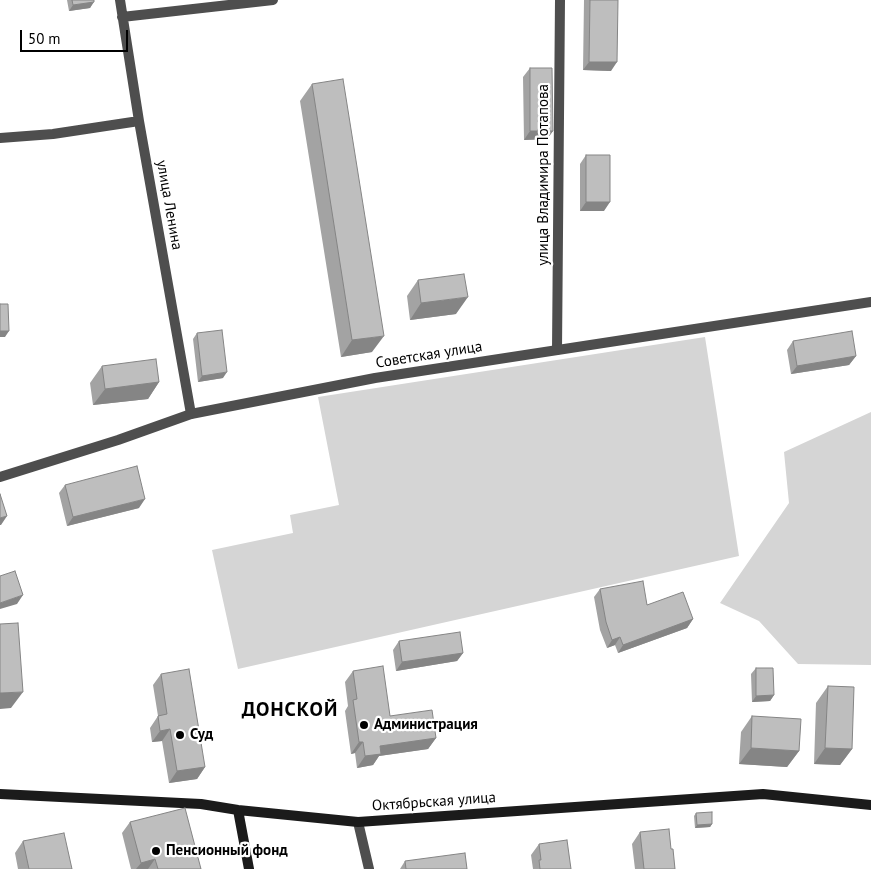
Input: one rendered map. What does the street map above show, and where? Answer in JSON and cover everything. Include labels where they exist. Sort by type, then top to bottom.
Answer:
[{"type":"main road","name":"Октябрьская улица","points":[[0,794],[201,804],[238,810],[358,822],[763,794],[871,805]]},
{"type":"main road","points":[[238,810],[249,869]]},
{"type":"street","name":"улица Ленина","points":[[120,0],[190,414]]},
{"type":"street","points":[[122,17],[273,0]]},
{"type":"street","name":"улица Владимира Потапова","points":[[557,350],[560,0]]},
{"type":"street","points":[[0,138],[53,134],[139,121]]},
{"type":"street","name":"Советская улица","points":[[0,477],[118,440],[190,414],[375,378],[871,302]]},
{"type":"street","points":[[358,822],[369,869]]},
{"type":"shaded area","points":[[705,337],[739,556],[238,669],[212,550],[293,533],[290,515],[339,505],[318,397]]},
{"type":"shaded area","points":[[871,412],[871,665],[798,664],[759,621],[720,603],[789,503],[784,452]]},
{"type":"building","points":[[72,0],[94,0],[94,2],[73,5]]},
{"type":"building","points":[[590,0],[618,0],[617,62],[589,62]]},
{"type":"building","points":[[530,68],[552,68],[553,131],[530,131]]},
{"type":"building","points":[[343,79],[384,336],[352,340],[312,84]]},
{"type":"building","points":[[586,155],[610,155],[610,202],[586,202]]},
{"type":"building","points":[[464,274],[468,297],[421,303],[418,280]]},
{"type":"building","points":[[0,304],[8,304],[9,331],[0,331]]},
{"type":"building","points":[[222,330],[227,372],[202,376],[197,333]]},
{"type":"building","points":[[852,331],[856,356],[797,366],[793,341]]},
{"type":"building","points":[[156,359],[159,382],[105,389],[102,366]]},
{"type":"building","points":[[137,466],[145,499],[73,517],[65,485]]},
{"type":"building","points":[[0,494],[7,516],[0,518]]},
{"type":"building","points":[[15,571],[23,595],[0,603],[0,576]]},
{"type":"building","points":[[643,581],[647,605],[683,592],[693,619],[623,645],[620,637],[612,640],[606,622],[600,589]]},
{"type":"building","points":[[18,623],[23,692],[0,693],[0,624]]},
{"type":"building","points":[[460,632],[463,653],[402,662],[399,641]]},
{"type":"building","name":"Администрация","points":[[383,666],[390,716],[432,710],[436,738],[380,746],[381,754],[365,756],[363,742],[359,742],[353,700],[357,699],[353,671]]},
{"type":"building","points":[[756,668],[773,668],[774,695],[756,696]]},
{"type":"building","points":[[189,669],[205,767],[177,771],[170,729],[160,731],[158,716],[167,714],[161,674]]},
{"type":"building","points":[[828,686],[854,687],[852,749],[825,748]]},
{"type":"building","points":[[752,716],[801,719],[799,751],[751,748]]},
{"type":"building","name":"Пенсионный фонд","points":[[185,808],[201,869],[158,869],[155,859],[141,863],[130,822]]},
{"type":"building","points":[[712,812],[712,824],[697,825],[696,813]]},
{"type":"building","points":[[669,829],[675,869],[644,869],[640,832]]},
{"type":"building","points":[[64,833],[72,869],[29,869],[23,841]]},
{"type":"building","points":[[567,840],[571,869],[540,869],[539,844]]},
{"type":"building","points":[[465,853],[467,869],[406,869],[405,861]]},
{"type":"place","name":"Администрация","points":[[364,725]]},
{"type":"place","name":"Суд","points":[[180,735]]},
{"type":"place","name":"Пенсионный фонд","points":[[156,851]]},
{"type":"district","name":"ДОНСКОЙ","points":[[290,710]]}]
